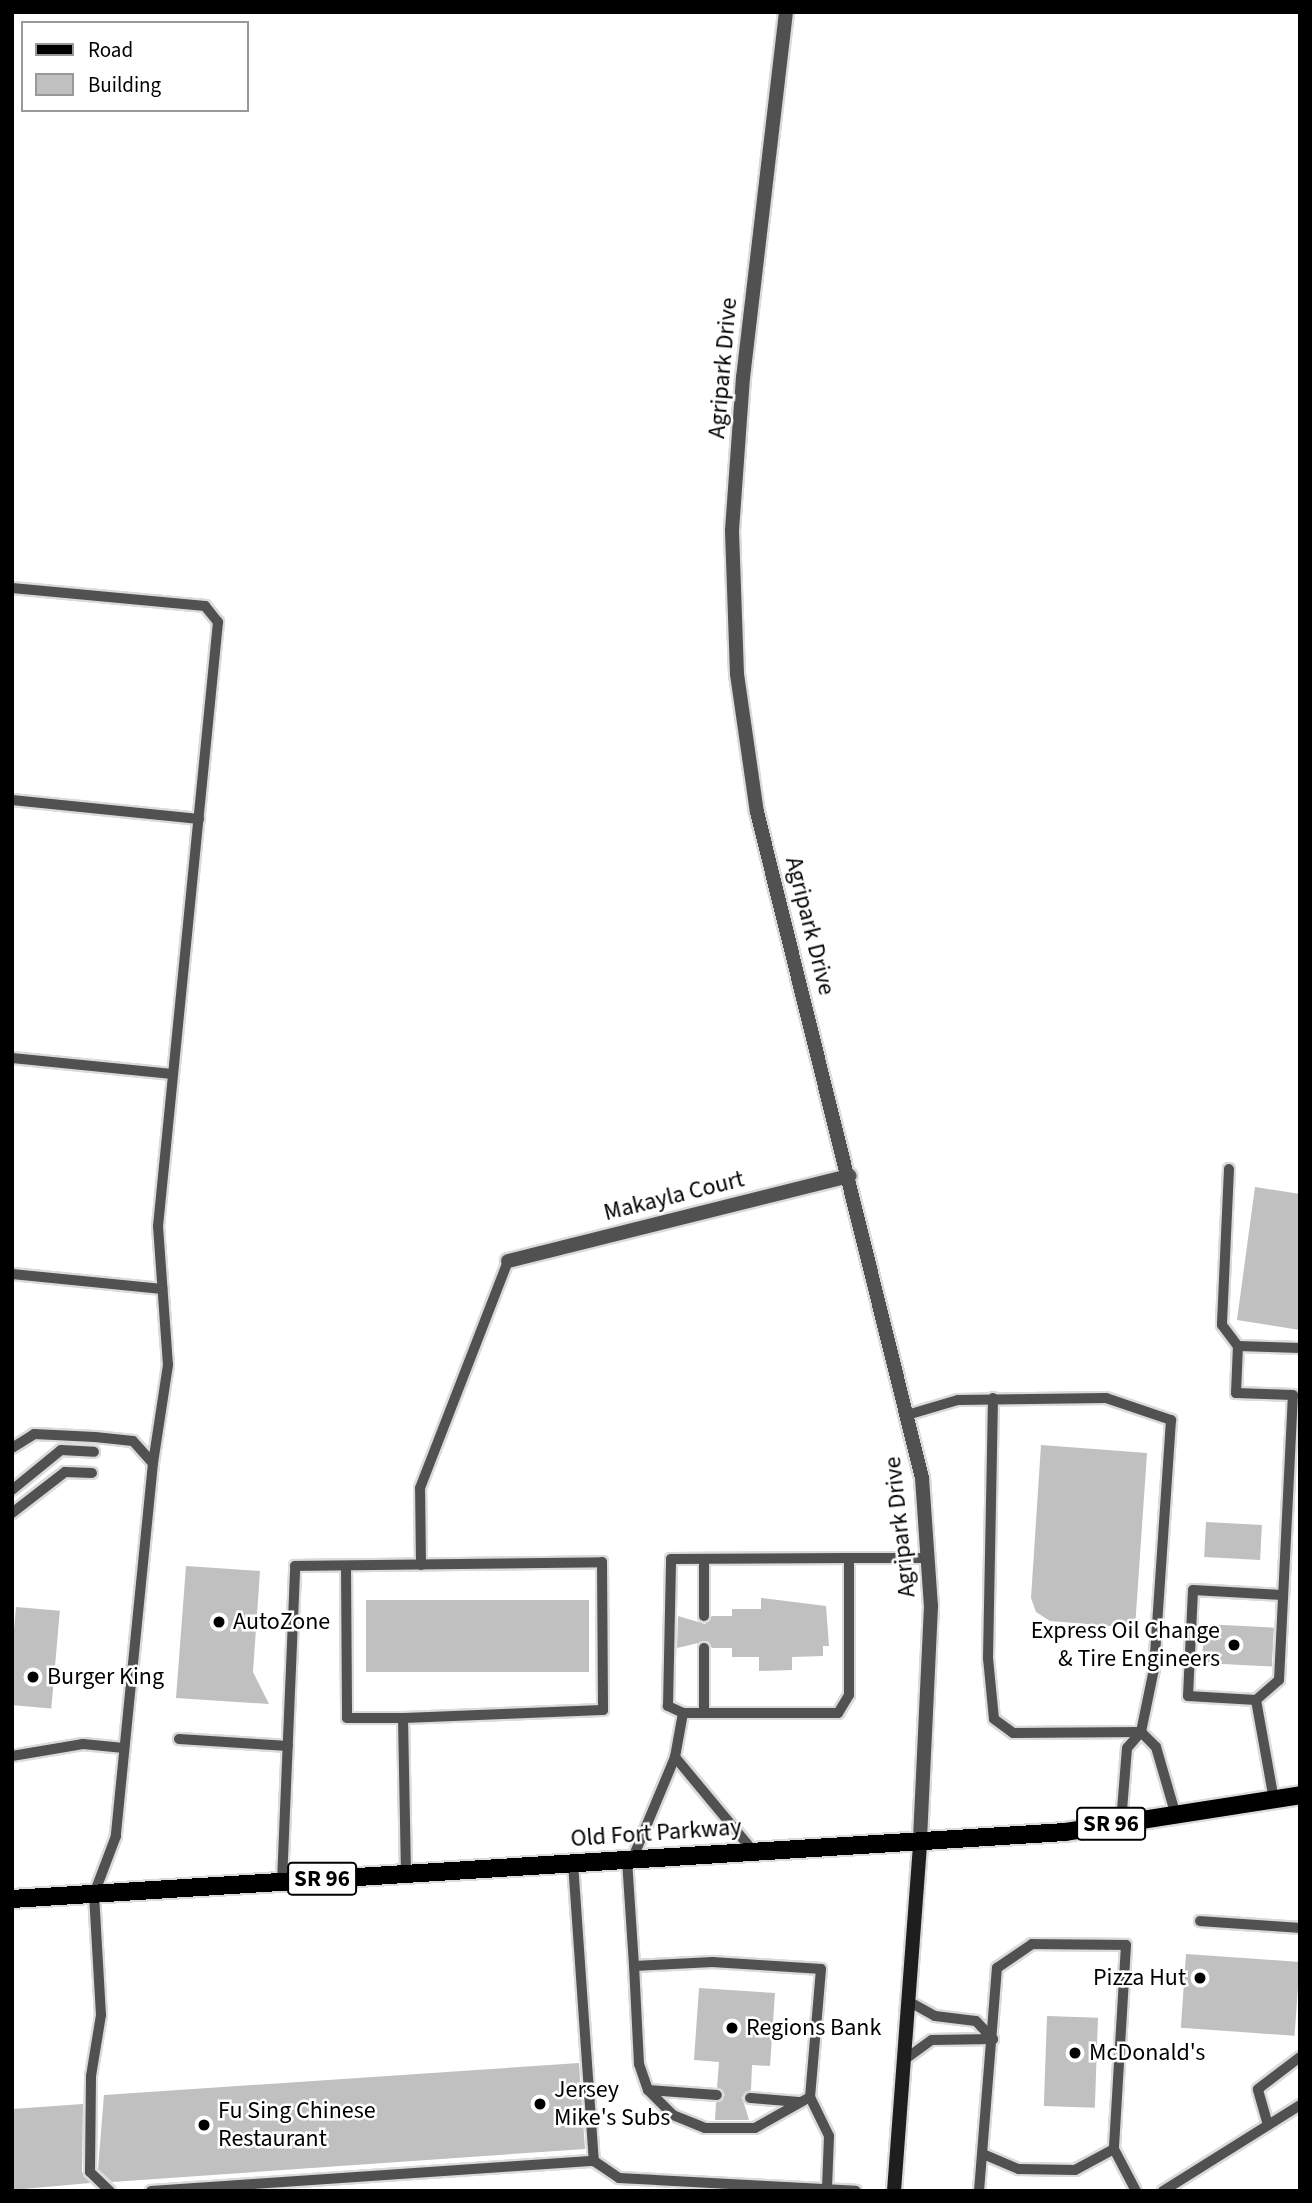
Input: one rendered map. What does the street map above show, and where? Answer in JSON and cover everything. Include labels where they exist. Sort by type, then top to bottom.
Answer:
[{"type":"main road","name":"Old Fort Parkway","points":[[12,1899],[920,1842],[1121,1823],[1300,1794]]},
{"type":"street","name":"Agripark Drive","points":[[786,12],[743,377],[733,531],[737,674],[757,812],[850,1176],[922,1478],[931,1606],[920,1842]]},
{"type":"street","name":"Makayla Court","points":[[509,1261],[850,1176]]},
{"type":"street","points":[[894,2191],[920,1842]]},
{"type":"lane","points":[[12,588],[205,606],[218,622],[158,1226],[168,1365],[153,1463],[116,1836],[94,1894],[101,2015],[91,2076],[90,2172],[110,2191]]},
{"type":"lane","points":[[12,800],[199,820]]},
{"type":"lane","points":[[12,1058],[172,1074]]},
{"type":"lane","points":[[1230,1169],[1222,1325],[1238,1346],[1236,1393],[1296,1395],[1279,1680],[1255,1700],[1188,1696],[1193,1590],[1282,1595]]},
{"type":"lane","points":[[421,1565],[420,1488],[509,1261]]},
{"type":"lane","points":[[12,1274],[162,1289]]},
{"type":"lane","points":[[1238,1346],[1300,1348]]},
{"type":"lane","points":[[993,1398],[988,1658],[994,1718],[1013,1733],[1141,1732],[1156,1747],[1176,1816]]},
{"type":"lane","points":[[907,1415],[993,1398],[1106,1398],[1171,1420],[1154,1669],[1141,1732],[1127,1748],[1121,1823]]},
{"type":"lane","points":[[12,1448],[33,1434],[133,1441],[153,1463]]},
{"type":"lane","points":[[12,1490],[61,1450],[94,1452]]},
{"type":"lane","points":[[12,1513],[65,1472],[92,1473]]},
{"type":"lane","points":[[849,1558],[846,1705],[838,1713],[683,1713],[668,1706],[671,1559],[849,1558],[927,1558]]},
{"type":"lane","points":[[704,1559],[704,1616]]},
{"type":"lane","points":[[282,1882],[295,1566],[602,1562],[603,1710],[347,1718],[346,1566]]},
{"type":"lane","points":[[704,1648],[704,1713]]},
{"type":"lane","points":[[1255,1700],[1274,1800]]},
{"type":"lane","points":[[683,1713],[675,1758],[629,1860],[639,2064],[648,2090],[673,2115],[705,2128],[755,2128],[805,2100]]},
{"type":"lane","points":[[403,1718],[406,1874]]},
{"type":"lane","points":[[179,1740],[288,1746]]},
{"type":"lane","points":[[12,1747],[18,1756],[83,1744],[124,1748]]},
{"type":"lane","points":[[675,1758],[754,1852]]},
{"type":"lane","points":[[573,1863],[594,2161]]},
{"type":"lane","points":[[1200,1921],[1300,1928]]},
{"type":"lane","points":[[979,2191],[997,1968],[1032,1944],[1126,1945],[1114,2149],[1136,2191]]},
{"type":"lane","points":[[634,1966],[713,1962],[821,1969],[805,2100],[829,2136],[827,2189]]},
{"type":"lane","points":[[908,2001],[935,2016],[976,2021],[993,2039]]},
{"type":"lane","points":[[904,2060],[932,2039],[993,2039]]},
{"type":"lane","points":[[1268,2125],[1258,2089],[1300,2057]]},
{"type":"lane","points":[[648,2090],[717,2095]]},
{"type":"lane","points":[[750,2098],[805,2100]]},
{"type":"lane","points":[[1163,2191],[1300,2105]]},
{"type":"lane","points":[[984,2154],[1018,2169],[1075,2170],[1114,2149]]},
{"type":"lane","points":[[151,2191],[594,2161],[619,2178],[750,2188],[856,2191]]},
{"type":"lane","points":[[618,2191],[619,2178]]},
{"type":"building","points":[[1255,1187],[1300,1194],[1300,1330],[1237,1320]]},
{"type":"building","points":[[1041,1445],[1147,1453],[1135,1628],[1050,1621],[1036,1612],[1031,1598]]},
{"type":"building","points":[[1206,1522],[1262,1525],[1260,1560],[1204,1557]]},
{"type":"building","name":"AutoZone","points":[[186,1566],[260,1571],[253,1672],[269,1704],[176,1698]]},
{"type":"building","points":[[761,1598],[826,1606],[829,1646],[823,1646],[823,1656],[792,1657],[792,1670],[759,1671],[759,1657],[732,1657],[732,1648],[712,1648],[707,1641],[677,1648],[678,1616],[705,1624],[712,1616],[732,1616],[732,1609],[761,1609]]},
{"type":"building","points":[[366,1600],[589,1600],[589,1672],[366,1672]]},
{"type":"building","name":"Burger King","points":[[16,1607],[60,1611],[51,1708],[12,1705],[12,1653]]},
{"type":"building","points":[[1204,1624],[1274,1628],[1272,1667],[1202,1663]]},
{"type":"building","points":[[1186,1954],[1300,1962],[1295,2036],[1181,2028]]},
{"type":"building","points":[[699,1988],[775,1993],[770,2066],[752,2065],[751,2090],[742,2097],[749,2120],[715,2120],[716,2103],[725,2095],[717,2087],[719,2062],[694,2060]]},
{"type":"building","points":[[1047,2016],[1098,2018],[1095,2108],[1044,2106]]},
{"type":"building","points":[[579,2063],[585,2149],[112,2182],[98,2169],[104,2095]]},
{"type":"building","points":[[83,2104],[82,2172],[90,2183],[12,2190],[12,2109]]},
{"type":"place","name":"AutoZone","points":[[219,1622]]},
{"type":"place","name":"Express Oil Change & Tire Engineers","points":[[1234,1645]]},
{"type":"place","name":"Burger King","points":[[33,1677]]},
{"type":"place","name":"Pizza Hut","points":[[1200,1978]]},
{"type":"place","name":"Regions Bank","points":[[732,2028]]},
{"type":"place","name":"McDonald's","points":[[1075,2053]]},
{"type":"place","name":"Jersey Mike's Subs","points":[[540,2104]]},
{"type":"place","name":"Fu Sing Chinese Restaurant","points":[[204,2125]]}]
